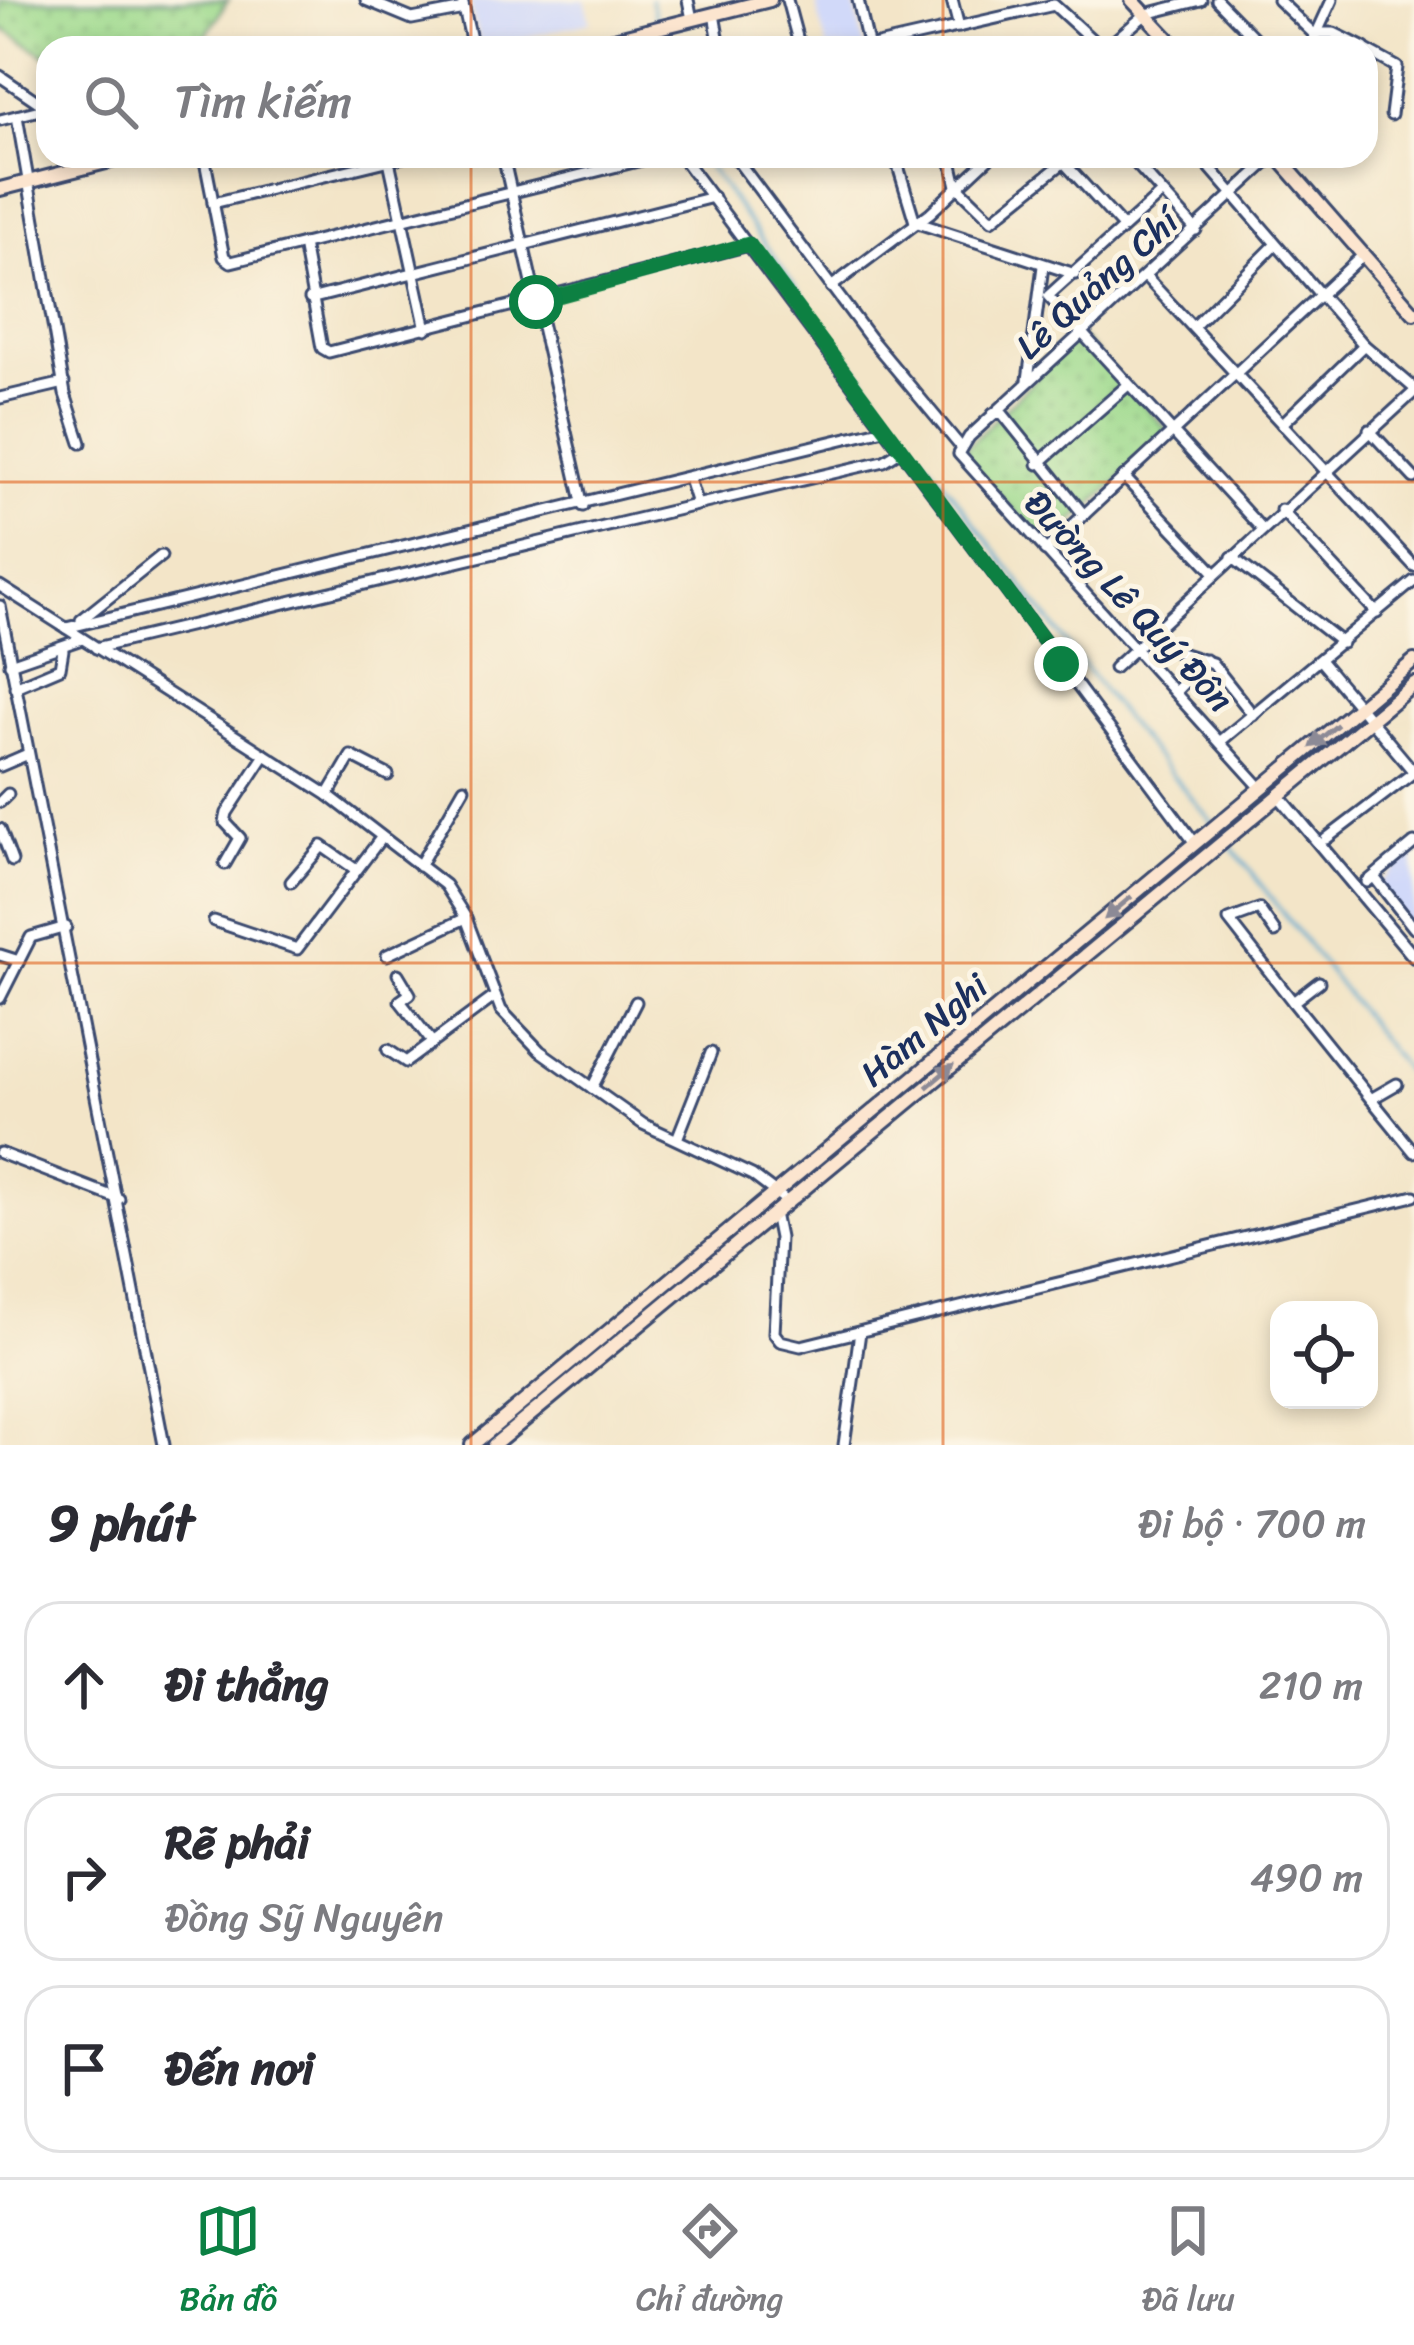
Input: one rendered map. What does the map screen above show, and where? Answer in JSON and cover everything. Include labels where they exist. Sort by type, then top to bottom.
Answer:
[{"type":"main road","points":[[623,36],[770,0]]},
{"type":"main road","points":[[1132,0],[1167,36]]},
{"type":"main road","points":[[0,189],[83,168]]},
{"type":"main road","points":[[1285,168],[1411,305]]},
{"type":"main road","name":"Hàm Nghi","points":[[494,1445],[774,1213],[783,1197],[1414,661]]},
{"type":"main road","name":"Hàm Nghi","points":[[472,1445],[1414,684]]},
{"type":"street","points":[[366,0],[412,19],[463,4],[470,36]]},
{"type":"street","points":[[688,0],[692,19]]},
{"type":"street","points":[[787,0],[797,36]]},
{"type":"street","points":[[858,0],[866,36]]},
{"type":"street","points":[[952,0],[959,27]]},
{"type":"street","points":[[1118,36],[1146,14],[1201,0]]},
{"type":"street","points":[[1217,0],[1252,36]]},
{"type":"street","points":[[1278,0],[1313,33],[1338,36]]},
{"type":"street","points":[[1312,36],[1331,0]]},
{"type":"street","points":[[918,36],[1054,5],[1089,36]]},
{"type":"street","points":[[714,14],[718,36]]},
{"type":"street","points":[[646,30],[647,36]]},
{"type":"street","points":[[1378,57],[1396,67],[1391,115]]},
{"type":"street","points":[[0,76],[36,100]]},
{"type":"street","points":[[0,120],[36,111]]},
{"type":"street","points":[[17,116],[64,383],[81,443]]},
{"type":"street","points":[[206,168],[228,262],[608,168]]},
{"type":"street","points":[[213,202],[349,168]]},
{"type":"street","points":[[391,168],[426,328]]},
{"type":"street","points":[[506,168],[583,506]]},
{"type":"street","points":[[690,168],[1196,843]]},
{"type":"street","name":"Đường Lê Quý Đôn","points":[[743,168],[960,450],[963,464],[1177,690],[1262,788]]},
{"type":"street","points":[[899,168],[915,222]]},
{"type":"street","points":[[953,168],[957,187],[988,218],[996,219],[1051,168]]},
{"type":"street","points":[[831,287],[978,168]]},
{"type":"street","points":[[1069,168],[1123,226]]},
{"type":"street","points":[[1140,168],[1196,230]]},
{"type":"street","points":[[1114,668],[1414,390],[1364,346],[1273,247],[1211,168]]},
{"type":"street","name":"Lê Quảng Chí","points":[[960,450],[1263,168]]},
{"type":"street","points":[[1162,194],[1048,296],[1262,529]]},
{"type":"street","points":[[310,299],[713,197]]},
{"type":"street","points":[[915,222],[1076,274]]},
{"type":"street","points":[[303,244],[310,299],[322,348],[329,352],[749,244]]},
{"type":"street","points":[[1193,327],[1273,247]]},
{"type":"street","points":[[1045,551],[1362,256]]},
{"type":"street","points":[[1027,383],[1043,266]]},
{"type":"street","points":[[1145,276],[1414,566]]},
{"type":"street","points":[[1282,424],[1364,346]]},
{"type":"street","points":[[0,398],[64,383]]},
{"type":"street","points":[[1038,464],[1128,385]]},
{"type":"street","points":[[993,415],[1001,413],[1038,464],[1084,514]]},
{"type":"street","points":[[95,648],[692,493],[884,429]]},
{"type":"street","points":[[1370,430],[1414,478]]},
{"type":"street","points":[[81,620],[583,506],[884,461],[900,451]]},
{"type":"street","points":[[1124,477],[1215,573]]},
{"type":"street","points":[[1281,510],[1377,613]]},
{"type":"street","points":[[66,628],[161,556]]},
{"type":"street","points":[[1232,556],[1342,643]]},
{"type":"street","points":[[1222,740],[1414,581]]},
{"type":"street","points":[[0,586],[328,795],[445,885],[466,918],[494,997],[540,1051],[643,1124],[783,1197]]},
{"type":"street","points":[[0,607],[164,1445]]},
{"type":"street","points":[[1153,632],[1171,650],[1207,660],[1253,715]]},
{"type":"street","points":[[10,664],[63,650],[82,639]]},
{"type":"street","points":[[15,687],[60,668],[63,650]]},
{"type":"street","points":[[1177,690],[1207,660]]},
{"type":"street","points":[[1320,660],[1414,772],[1326,839]]},
{"type":"street","points":[[0,766],[28,754]]},
{"type":"street","points":[[225,864],[240,838],[225,822],[227,813],[265,755]]},
{"type":"street","points":[[328,795],[351,756],[388,776]]},
{"type":"street","points":[[419,866],[464,788]]},
{"type":"street","points":[[1279,796],[1414,957]]},
{"type":"street","points":[[0,830],[12,861]]},
{"type":"street","points":[[214,921],[297,949],[381,838]]},
{"type":"street","points":[[1414,843],[1370,879],[1414,928]]},
{"type":"street","points":[[291,882],[322,846],[355,869]]},
{"type":"street","points":[[1275,932],[1259,909],[1229,920],[1414,1153]]},
{"type":"street","points":[[387,955],[466,918]]},
{"type":"street","points":[[0,997],[31,937],[66,926]]},
{"type":"street","points":[[0,955],[19,961]]},
{"type":"street","points":[[398,974],[410,994],[400,1001],[432,1042]]},
{"type":"street","points":[[1293,1003],[1319,982]]},
{"type":"street","points":[[388,1049],[406,1062],[494,997]]},
{"type":"street","points":[[592,1088],[636,1002]]},
{"type":"street","points":[[677,1138],[710,1053]]},
{"type":"street","points":[[1371,1099],[1397,1084]]},
{"type":"street","points":[[0,1153],[119,1199]]},
{"type":"street","points":[[774,1213],[779,1238],[776,1338],[801,1346],[1414,1196]]},
{"type":"street","points":[[844,1445],[860,1332]]},
{"type":"shaded area","points":[[469,0],[585,0],[591,22],[532,36],[478,36]]},
{"type":"shaded area","points":[[853,0],[862,36],[824,36],[816,5]]},
{"type":"shaded area","points":[[1414,851],[1414,946],[1374,889]]},
{"type":"green space","points":[[0,0],[228,0],[206,36],[36,36],[36,50],[0,27]]},
{"type":"green space","points":[[1079,335],[1171,434],[1045,546],[961,453]]},
{"type":"green space","points":[[1354,720],[1357,723],[1106,930],[1103,926]]},
{"type":"waterway","points":[[651,0],[655,17]]},
{"type":"waterway","points":[[710,168],[824,326],[1134,731],[1214,824]]},
{"type":"waterway","points":[[1227,841],[1414,1081]]},
{"type":"route","points":[[536,302],[736,252],[749,244],[1061,664]]}]
